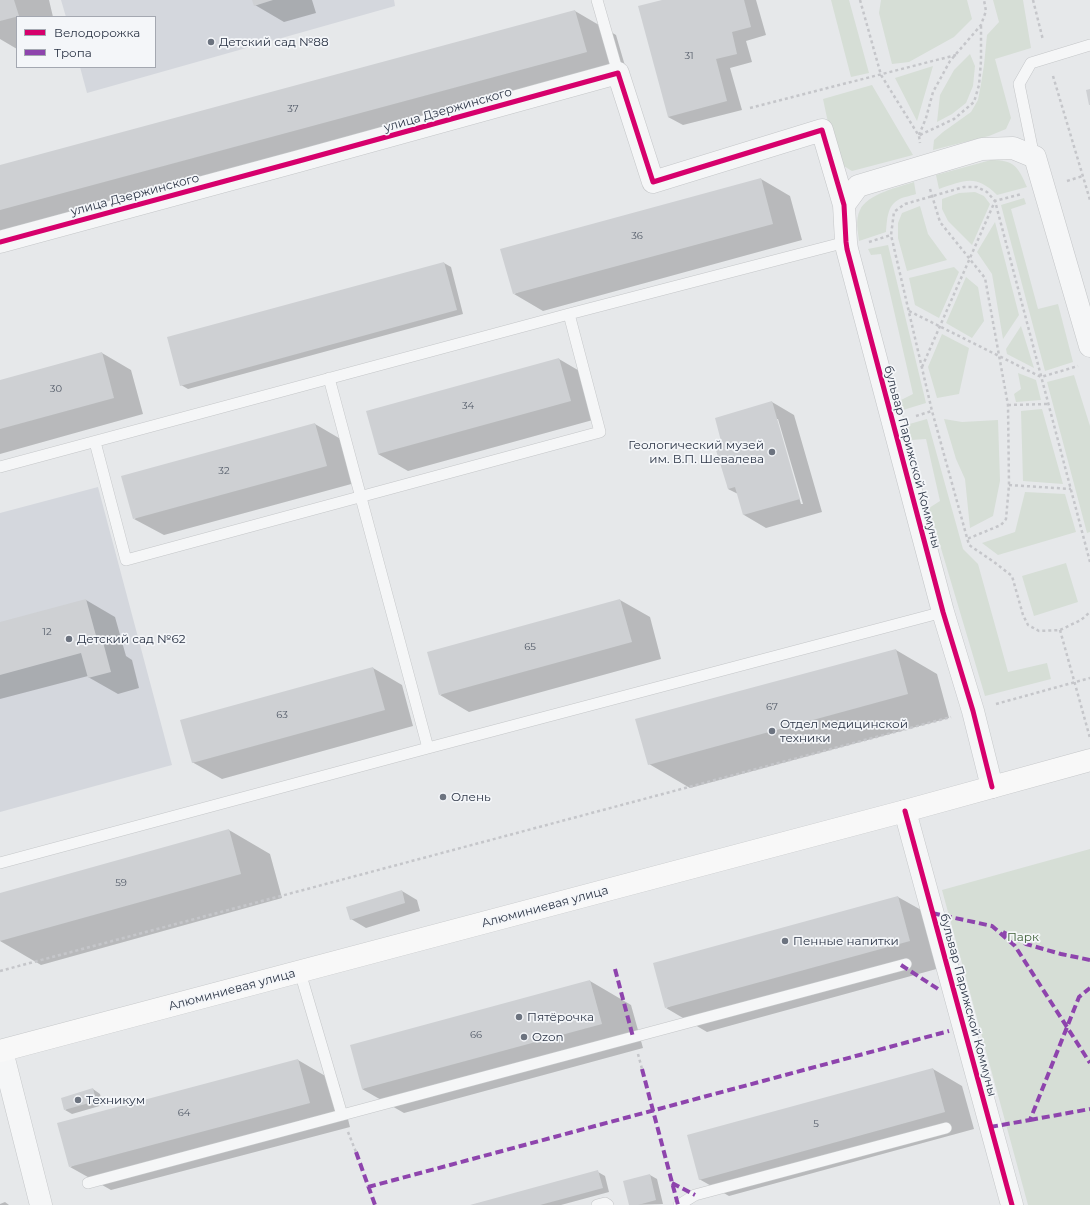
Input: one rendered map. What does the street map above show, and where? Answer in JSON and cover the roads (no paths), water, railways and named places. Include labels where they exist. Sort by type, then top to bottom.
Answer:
[{"type":"main road","name":"Алюминиевая улица","points":[[1,1051],[905,811],[1090,760]]},
{"type":"street","name":"бульвар Парижской Коммуны","points":[[618,73],[653,182],[822,130],[844,205],[846,242],[943,612],[973,711],[992,787]]},
{"type":"street","name":"улица Дзержинского","points":[[0,242],[618,73]]},
{"type":"street","points":[[844,205],[858,186],[982,150],[1013,148],[1035,158],[1086,355]]},
{"type":"street","name":"бульвар Парижской Коммуны","points":[[905,811],[1012,1205]]},
{"type":"street","points":[[1,1051],[41,1205]]},
{"type":"lane","points":[[597,0],[618,73]]},
{"type":"lane","points":[[1035,158],[1019,84],[1031,63],[1090,45]]},
{"type":"lane","points":[[0,467],[569,314],[846,242]]},
{"type":"lane","points":[[94,442],[126,560],[360,497],[600,432],[569,314]]},
{"type":"lane","points":[[329,378],[428,748]]},
{"type":"lane","points":[[0,863],[943,612]]},
{"type":"lane","points":[[88,1183],[906,964]]},
{"type":"lane","points":[[300,972],[342,1115]]},
{"type":"lane","points":[[680,1205],[694,1195],[946,1128]]},
{"type":"lane","points":[[597,1205],[605,1203],[608,1205]]},
{"type":"place","name":"Детский сад №88","points":[[211,42]]},
{"type":"place","name":"Геологический музей им. В.П. Шевалева","points":[[772,452]]},
{"type":"place","name":"Детский сад №62","points":[[69,639]]},
{"type":"place","name":"Отдел медицинской техники","points":[[772,731]]},
{"type":"place","name":"Олень","points":[[443,797]]},
{"type":"place","name":"Пенные напитки","points":[[785,941]]},
{"type":"place","name":"Пятёрочка","points":[[519,1017]]},
{"type":"place","name":"Ozon","points":[[524,1037]]},
{"type":"place","name":"Техникум","points":[[78,1100]]},
{"type":"park label","name":"Парк","points":[[1023,937]]}]
